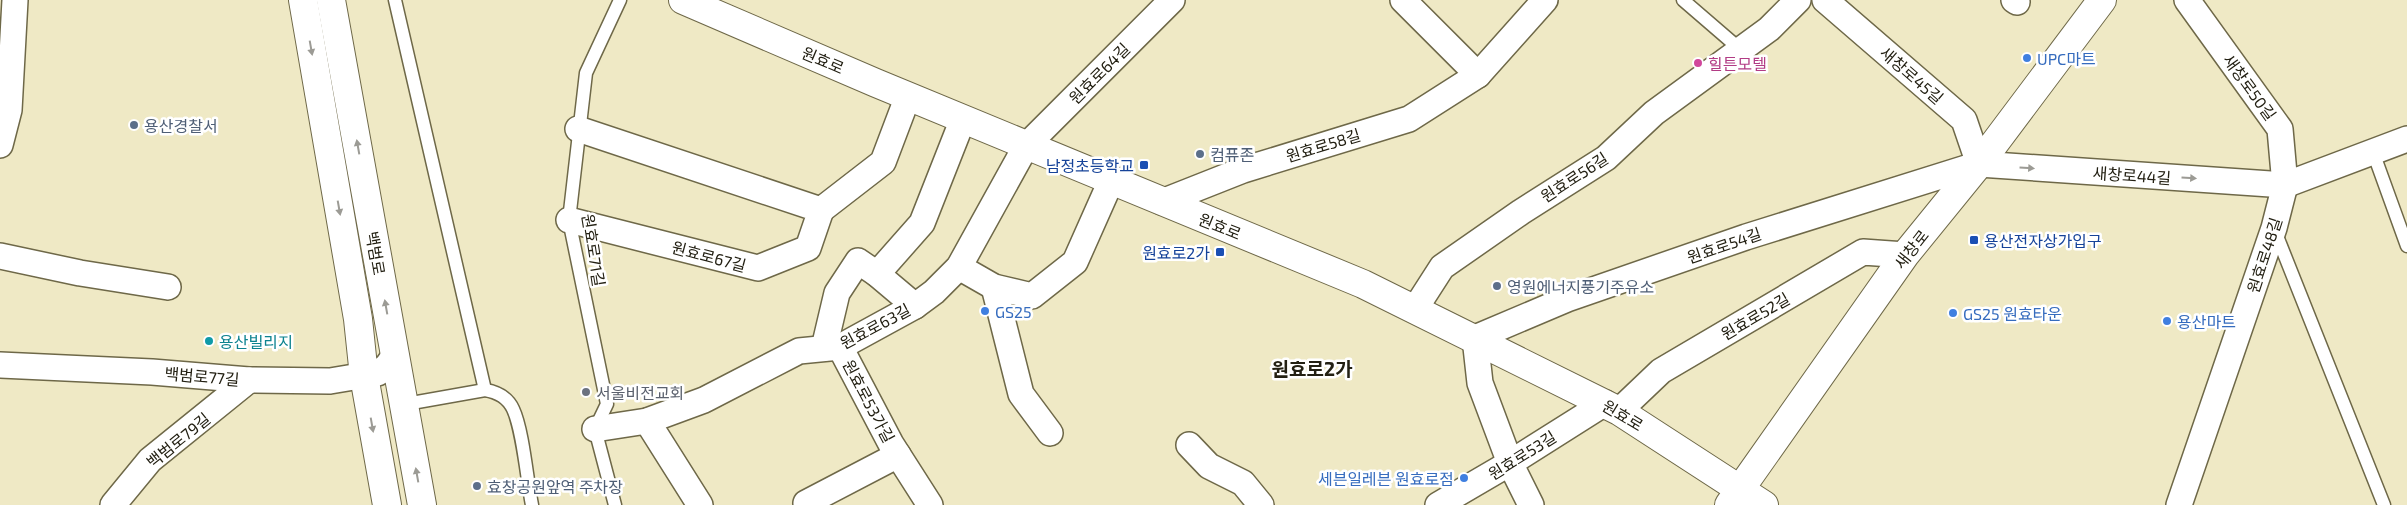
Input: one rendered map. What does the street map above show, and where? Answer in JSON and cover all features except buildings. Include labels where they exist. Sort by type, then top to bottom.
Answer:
[{"type":"main road","name":"백범로","points":[[302,0],[358,319],[364,376],[386,505]]},
{"type":"main road","name":"백범로","points":[[331,0],[395,355],[406,404],[422,505]]},
{"type":"main road","name":"원효로","points":[[682,0],[1026,146],[1363,284],[1612,407],[1734,497],[1764,505]]},
{"type":"main road","name":"새창로","points":[[1734,497],[1905,255],[1979,164],[2102,0]]},
{"type":"main road","points":[[364,376],[384,392],[397,409],[412,445]]},
{"type":"street","points":[[0,145],[10,110],[15,0]]},
{"type":"street","name":"원효로64길","points":[[1026,146],[1172,0]]},
{"type":"street","points":[[1403,0],[1478,75]]},
{"type":"street","name":"원효로56길","points":[[1416,309],[1442,267],[1521,212],[1606,158],[1654,113],[1741,50],[1769,28],[1798,0]]},
{"type":"street","name":"새창로45길","points":[[1825,0],[1964,120],[1979,164]]},
{"type":"street","name":"새창로50길","points":[[2187,0],[2280,129],[2285,185]]},
{"type":"street","name":"원효로58길","points":[[1162,202],[1244,170],[1409,119],[1478,75],[1541,1]]},
{"type":"street","points":[[578,129],[820,210],[883,162],[908,96]]},
{"type":"street","points":[[877,274],[922,224],[963,119]]},
{"type":"street","points":[[2285,185],[2407,139]]},
{"type":"street","name":"원효로63길","points":[[595,429],[616,428],[647,421],[704,400],[799,351],[832,347],[915,306],[934,292],[959,267],[1026,146]]},
{"type":"street","name":"새창로44길","points":[[1979,164],[2285,185]]},
{"type":"street","name":"원효로54길","points":[[1474,338],[1567,299],[1746,237],[1979,164]]},
{"type":"street","points":[[959,267],[994,287],[1032,296],[1075,262],[1111,181]]},
{"type":"street","name":"원효로48길","points":[[2179,505],[2274,228],[2285,185]]},
{"type":"street","name":"원효로67길","points":[[570,220],[758,268],[808,248],[820,210]]},
{"type":"street","name":"원효로52길","points":[[1612,407],[1661,371],[1863,252],[1905,255]]},
{"type":"street","points":[[0,256],[80,273],[168,287]]},
{"type":"street","points":[[832,347],[837,293],[858,261],[877,274],[915,306]]},
{"type":"street","points":[[994,287],[1021,394],[1050,433]]},
{"type":"street","points":[[1474,338],[1480,383],[1510,463],[1530,505]]},
{"type":"street","name":"원효로53가길","points":[[832,347],[930,505]]},
{"type":"street","name":"백범로77길","points":[[0,365],[152,372],[249,380],[330,380],[378,373],[387,366],[395,355]]},
{"type":"street","name":"백범로79길","points":[[113,505],[150,460],[249,380]]},
{"type":"street","name":"원효로53길","points":[[1438,505],[1612,407]]},
{"type":"street","points":[[647,421],[700,505]]},
{"type":"street","points":[[1189,445],[1209,466],[1243,483],[1261,505]]},
{"type":"street","name":"원효로53가길","points":[[807,505],[806,503],[898,455]]},
{"type":"lane","points":[[395,0],[485,390]]},
{"type":"lane","name":"원효로71길","points":[[595,429],[607,404],[570,220],[576,169],[578,129],[586,73],[605,28],[620,0]]},
{"type":"lane","points":[[1683,0],[1741,50]]},
{"type":"lane","points":[[2373,152],[2407,246]]},
{"type":"lane","points":[[2274,228],[2384,505]]},
{"type":"lane","points":[[406,404],[485,390],[499,395],[512,408],[532,505]]},
{"type":"lane","points":[[595,429],[615,505]]},
{"type":"place","name":"UPC마트","points":[[2027,58]]},
{"type":"place","name":"힐튼모텔","points":[[1698,63]]},
{"type":"place","name":"용산경찰서","points":[[134,125]]},
{"type":"place","name":"컴퓨존","points":[[1200,154]]},
{"type":"place","name":"남정초등학교","points":[[1144,165]]},
{"type":"place","name":"용산전자상가입구","points":[[1974,240]]},
{"type":"place","name":"원효로2가","points":[[1220,252]]},
{"type":"place","name":"영원에너지풍기주유소","points":[[1497,286]]},
{"type":"place","name":"GS25","points":[[985,311]]},
{"type":"place","name":"GS25 원효타운","points":[[1953,313]]},
{"type":"place","name":"용산마트","points":[[2167,321]]},
{"type":"place","name":"용산빌리지","points":[[209,341]]},
{"type":"place","name":"서울비전교회","points":[[586,392]]},
{"type":"place","name":"세븐일레븐 원효로점","points":[[1464,478]]},
{"type":"place","name":"효창공원앞역 주차장","points":[[477,486]]},
{"type":"district","name":"원효로2가","points":[[1312,368]]}]
